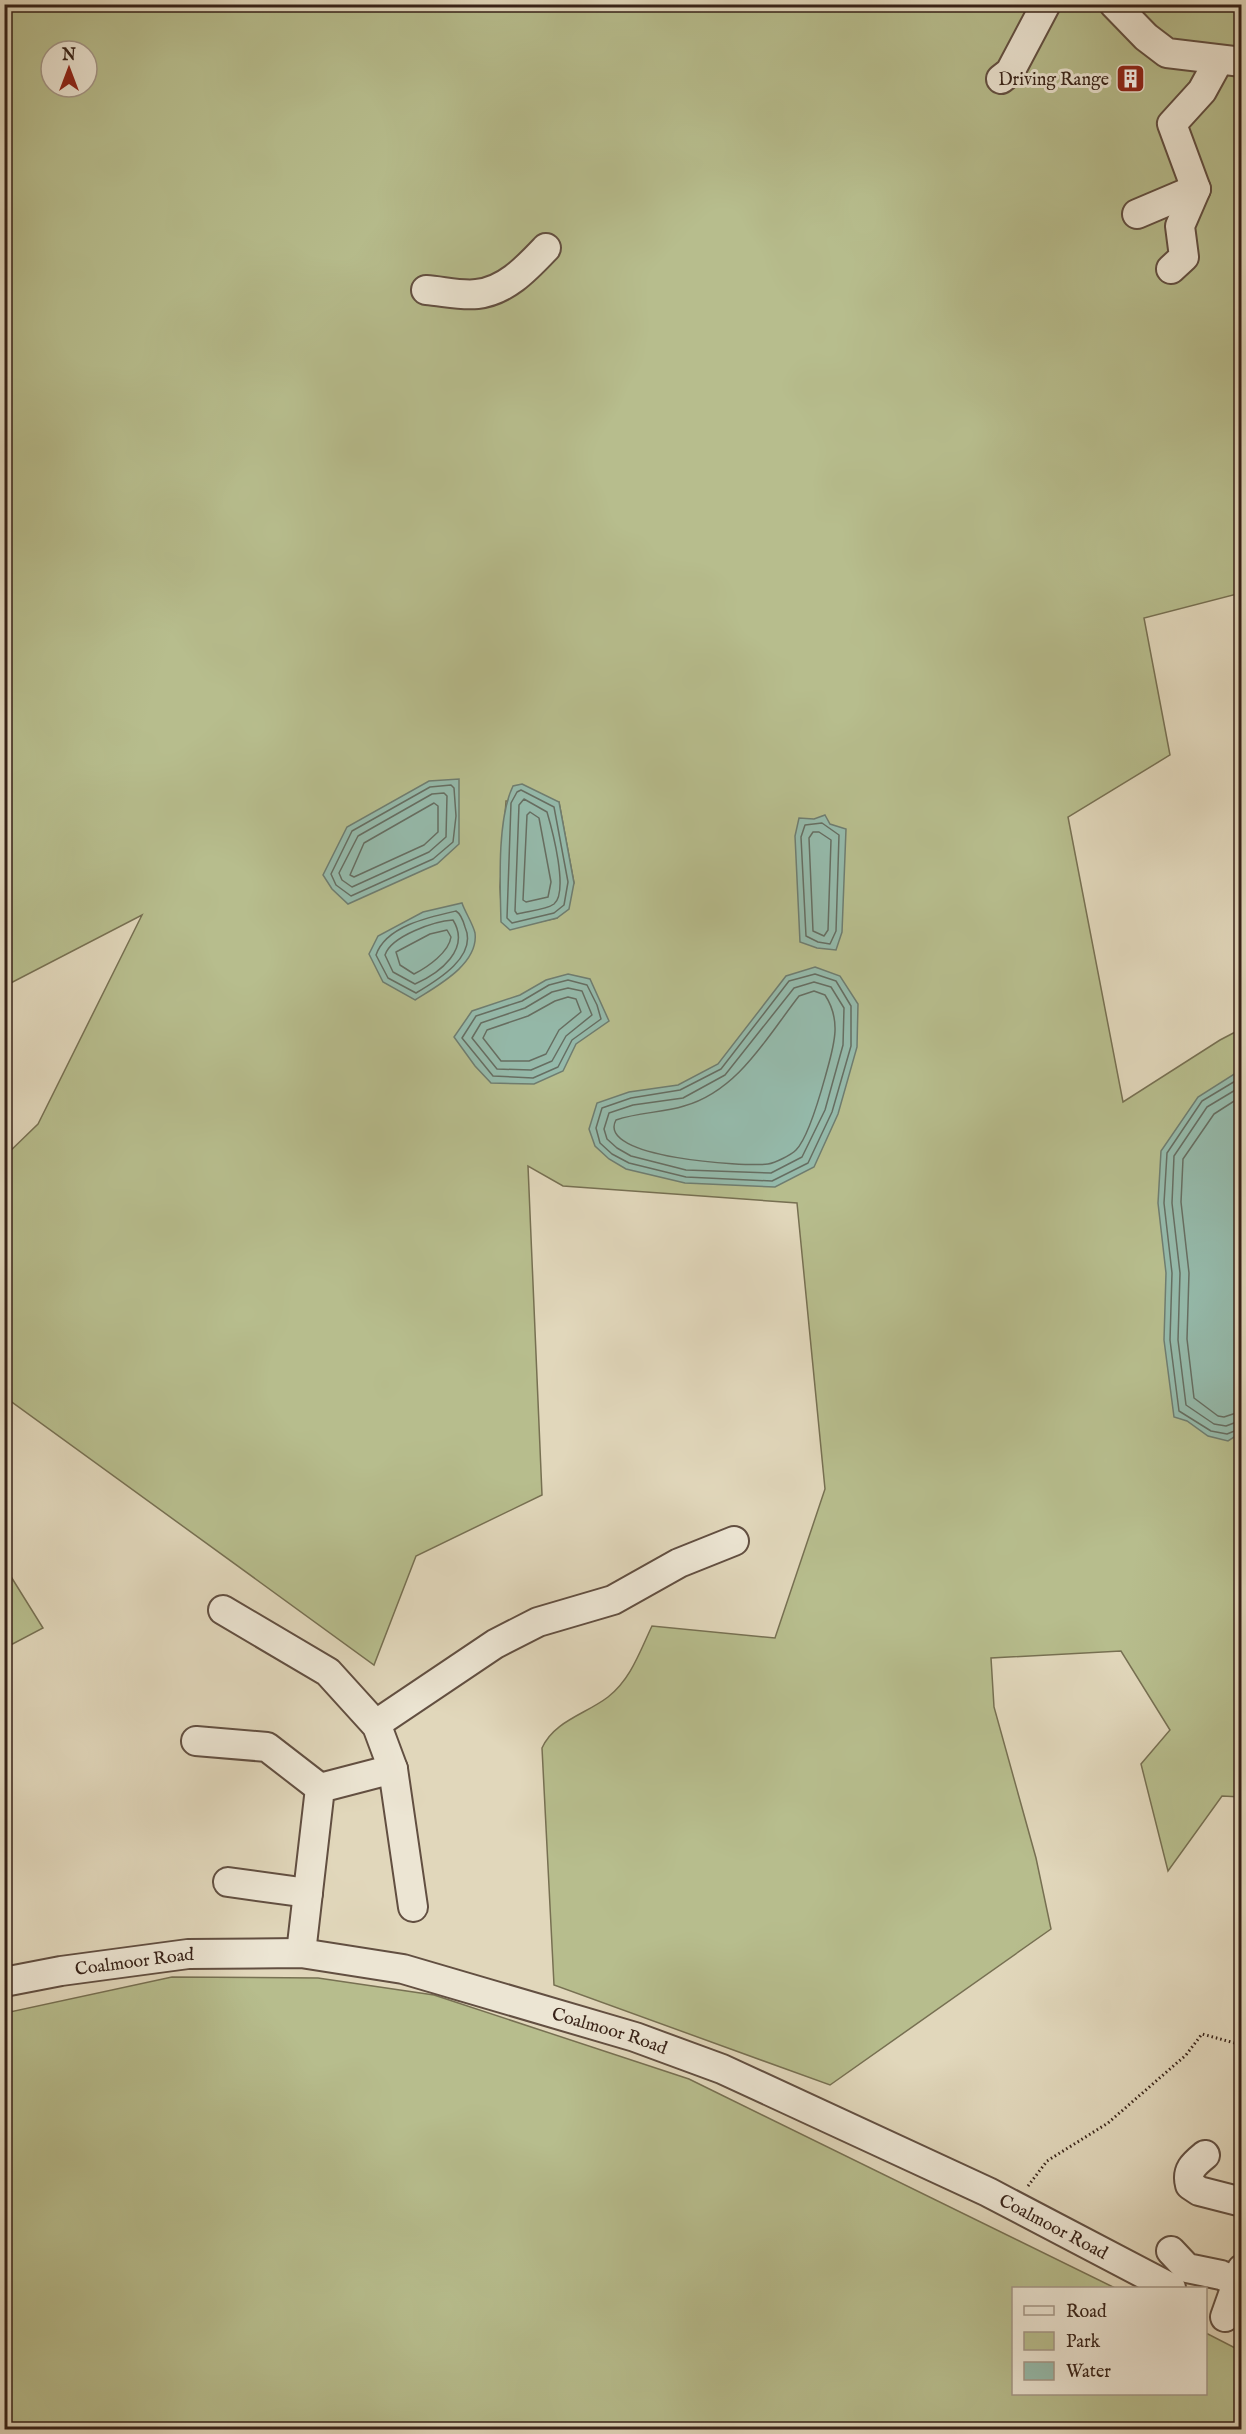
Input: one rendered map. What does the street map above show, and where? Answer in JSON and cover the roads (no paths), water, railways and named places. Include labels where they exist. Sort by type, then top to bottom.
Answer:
[{"type":"street","points":[[1001,79],[1010,72],[1046,4]]},
{"type":"street","points":[[1114,4],[1146,37],[1167,53],[1230,61]]},
{"type":"street","points":[[1171,269],[1184,257],[1180,226],[1196,189],[1172,124],[1230,61]]},
{"type":"street","points":[[1137,214],[1196,189]]},
{"type":"street","points":[[426,290],[477,294],[502,286],[523,273],[546,248]]},
{"type":"street","points":[[376,1725],[495,1644],[538,1622],[613,1600],[679,1563],[734,1541]]},
{"type":"street","points":[[223,1610],[328,1672],[376,1725],[393,1769],[413,1907]]},
{"type":"street","points":[[196,1741],[267,1747],[320,1788]]},
{"type":"street","points":[[320,1788],[393,1769]]},
{"type":"street","points":[[301,1953],[320,1788]]},
{"type":"street","points":[[228,1882],[308,1893]]},
{"type":"street","name":"Coalmoor Road","points":[[4,1982],[62,1971],[188,1954],[301,1953],[403,1970],[635,2037],[722,2069],[1012,2205],[1167,2287]]},
{"type":"street","points":[[1205,2155],[1191,2166],[1188,2176],[1190,2185],[1199,2191],[1242,2202]]},
{"type":"street","points":[[1171,2251],[1187,2268],[1240,2279],[1224,2316]]},
{"type":"water","points":[[459,779],[459,844],[437,864],[348,904],[332,889],[323,875],[347,827],[429,781]]},
{"type":"water","points":[[522,784],[559,802],[574,883],[569,909],[557,918],[510,930],[501,922],[502,834],[504,816],[513,786]]},
{"type":"water","points":[[825,815],[830,824],[846,829],[842,932],[836,950],[817,948],[800,942],[795,836],[799,818],[814,819]]},
{"type":"water","points":[[462,903],[473,926],[474,944],[470,955],[455,973],[415,1000],[383,982],[369,954],[378,936],[423,912]]},
{"type":"water","points":[[815,967],[840,976],[858,1004],[857,1047],[838,1114],[814,1167],[775,1187],[685,1183],[626,1169],[609,1159],[595,1146],[589,1129],[597,1103],[629,1092],[678,1085],[718,1064],[786,976]]},
{"type":"water","points":[[568,974],[590,979],[609,1021],[576,1044],[563,1071],[534,1084],[491,1083],[475,1066],[454,1037],[472,1011],[520,995],[546,980]]},
{"type":"water","points":[[1242,1071],[1242,1432],[1228,1441],[1208,1436],[1187,1421],[1174,1417],[1164,1340],[1166,1273],[1158,1203],[1161,1151],[1198,1097]]},
{"type":"place","name":"Driving Range","points":[[1130,79]]}]
